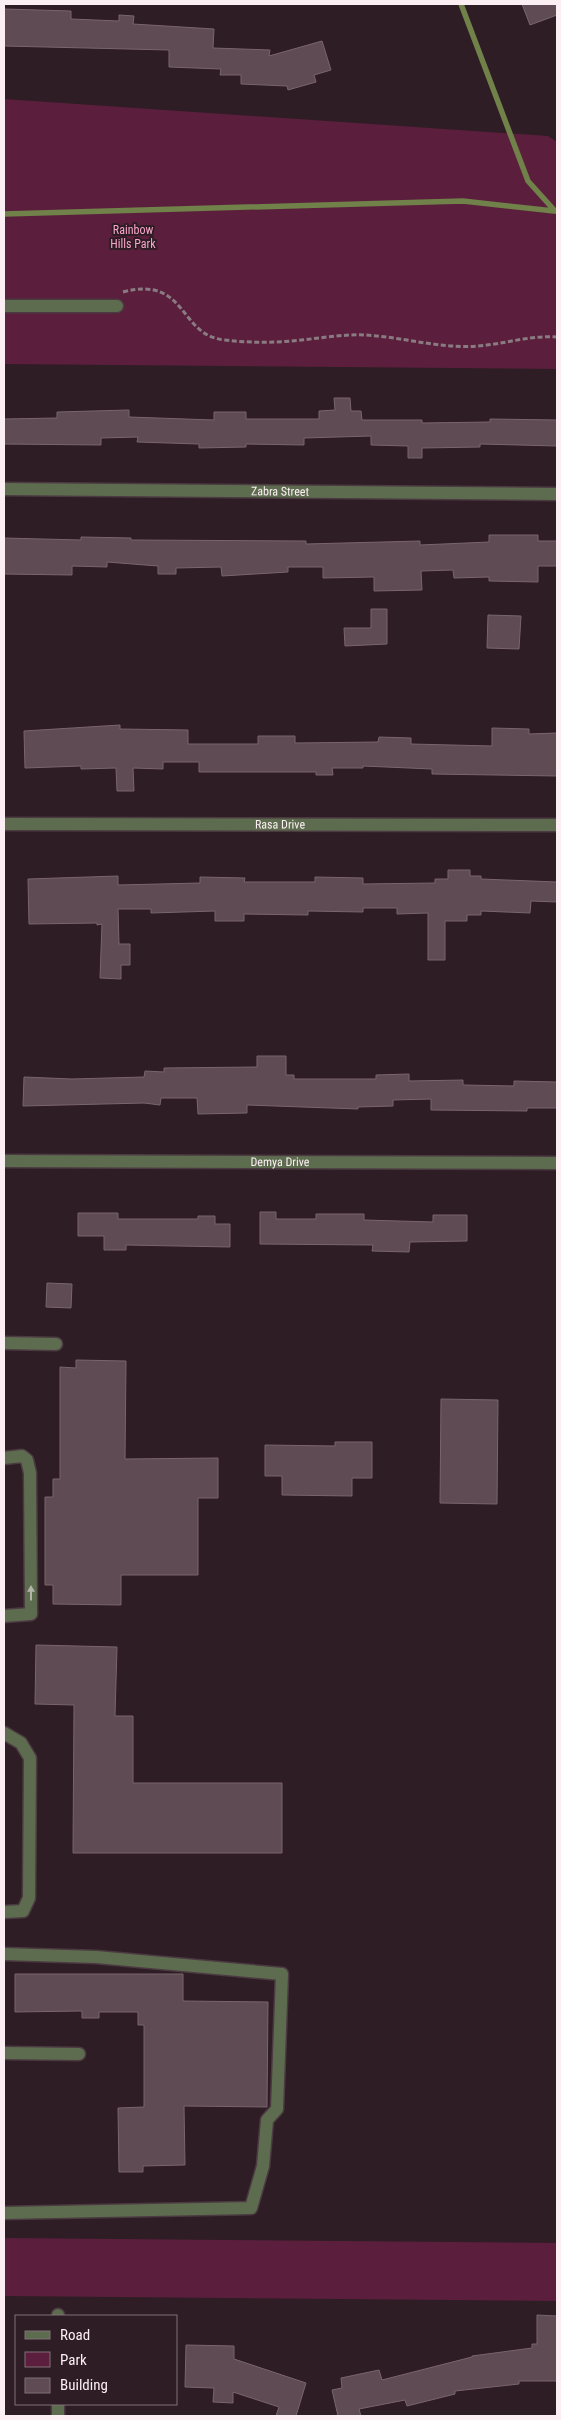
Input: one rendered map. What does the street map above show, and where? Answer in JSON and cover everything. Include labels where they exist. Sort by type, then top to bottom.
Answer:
[{"type":"street","points":[[4,306],[117,306]]},
{"type":"street","name":"Zabra Street","points":[[4,490],[557,494]]},
{"type":"street","name":"Rasa Drive","points":[[4,824],[557,825]]},
{"type":"street","name":"Demya Drive","points":[[4,1161],[557,1163]]},
{"type":"street","points":[[4,1343],[56,1344]]},
{"type":"street","points":[[4,1458],[22,1456],[27,1460],[30,1473],[31,1614],[4,1616]]},
{"type":"street","points":[[4,1733],[21,1743],[30,1758],[29,1898],[23,1911],[4,1912]]},
{"type":"street","points":[[4,1954],[96,1957],[282,1974],[277,2109],[266,2120],[263,2166],[251,2208],[4,2213]]},
{"type":"street","points":[[4,2053],[79,2054]]},
{"type":"path","points":[[117,306],[122,293],[135,289],[165,293],[178,302],[198,330],[209,337],[235,341],[298,340],[364,335],[441,346],[478,346],[526,338],[557,337]]},
{"type":"green space","name":"Rainbow Hills Park","points":[[4,99],[548,136],[557,142],[557,369],[4,364]]},
{"type":"green space","points":[[4,2238],[557,2243],[557,2301],[4,2296]]},
{"type":"building","points":[[522,4],[557,4],[557,15],[530,25]]},
{"type":"building","points":[[4,9],[71,11],[71,19],[119,21],[119,15],[134,16],[133,24],[214,29],[213,48],[270,50],[269,56],[322,41],[331,70],[314,75],[316,82],[288,90],[287,86],[241,84],[241,75],[220,75],[221,69],[169,67],[169,50],[4,46]]},
{"type":"building","points":[[334,398],[350,398],[351,411],[361,411],[362,420],[422,420],[422,423],[490,422],[490,419],[557,420],[557,446],[480,444],[480,447],[422,448],[422,458],[408,458],[408,446],[371,445],[371,436],[304,438],[304,445],[246,444],[246,447],[199,448],[199,444],[137,442],[138,437],[101,438],[101,445],[4,444],[4,419],[57,418],[57,412],[129,410],[129,417],[214,420],[214,412],[246,412],[246,419],[319,419],[319,411],[335,410]]},
{"type":"building","points":[[489,535],[538,535],[538,541],[557,541],[557,566],[538,566],[538,582],[489,581],[489,577],[454,578],[453,570],[421,571],[422,590],[374,591],[374,577],[323,578],[323,567],[288,567],[288,572],[222,576],[221,567],[176,568],[176,574],[158,574],[158,566],[107,562],[107,567],[72,566],[72,575],[4,574],[4,538],[81,540],[81,537],[131,538],[131,540],[306,541],[306,544],[420,541],[420,545],[489,542]]},
{"type":"building","points":[[371,609],[387,609],[387,644],[345,646],[344,628],[371,628]]},
{"type":"building","points":[[488,615],[521,616],[519,649],[487,648]]},
{"type":"building","points":[[120,725],[120,729],[188,730],[188,744],[258,744],[258,736],[295,736],[295,743],[378,742],[379,737],[411,738],[411,744],[492,746],[492,728],[529,729],[529,734],[557,733],[557,776],[432,774],[432,769],[363,766],[363,768],[332,768],[333,775],[316,775],[316,772],[199,772],[199,762],[163,762],[163,769],[133,768],[134,791],[117,791],[116,768],[81,769],[81,766],[25,768],[24,731]]},
{"type":"building","points":[[448,870],[470,870],[470,876],[481,876],[481,879],[557,882],[557,902],[531,901],[530,913],[481,911],[481,915],[467,915],[467,921],[445,921],[445,960],[428,960],[428,913],[397,914],[397,908],[363,908],[363,912],[308,911],[308,915],[244,914],[244,921],[215,921],[215,911],[151,913],[151,909],[118,909],[119,944],[130,944],[130,965],[121,965],[121,979],[100,978],[102,924],[29,924],[28,879],[118,876],[118,885],[200,883],[200,877],[245,878],[244,882],[315,882],[315,877],[363,878],[363,884],[435,883],[435,879],[448,879]]},
{"type":"building","points":[[257,1056],[286,1056],[286,1075],[294,1075],[294,1079],[376,1079],[376,1075],[409,1074],[409,1081],[463,1080],[463,1085],[514,1086],[514,1081],[557,1082],[557,1108],[527,1108],[527,1111],[431,1110],[431,1099],[393,1100],[393,1106],[358,1107],[358,1109],[247,1105],[247,1113],[198,1114],[197,1098],[161,1098],[160,1105],[144,1103],[23,1106],[24,1077],[72,1079],[144,1077],[145,1071],[164,1072],[164,1068],[257,1067]]},
{"type":"building","points":[[260,1212],[276,1212],[276,1219],[316,1219],[316,1214],[364,1214],[364,1220],[433,1222],[433,1215],[467,1215],[467,1241],[410,1242],[409,1252],[372,1251],[373,1245],[260,1244]]},
{"type":"building","points":[[78,1213],[118,1213],[118,1219],[198,1219],[198,1216],[215,1216],[215,1224],[230,1224],[230,1247],[126,1245],[126,1250],[104,1250],[104,1236],[78,1236]]},
{"type":"building","points":[[47,1283],[72,1284],[71,1308],[46,1307]]},
{"type":"building","points":[[76,1360],[126,1361],[125,1459],[218,1458],[218,1498],[198,1498],[198,1575],[121,1575],[121,1605],[53,1604],[53,1585],[45,1585],[45,1497],[53,1497],[53,1479],[60,1479],[60,1367],[76,1368]]},
{"type":"building","points":[[441,1399],[498,1400],[497,1504],[440,1503]]},
{"type":"building","points":[[335,1442],[372,1442],[372,1478],[352,1478],[352,1496],[282,1495],[282,1476],[265,1476],[265,1445],[335,1446]]},
{"type":"building","points":[[36,1645],[117,1647],[115,1716],[133,1716],[133,1783],[282,1783],[282,1853],[73,1853],[74,1705],[35,1704]]},
{"type":"building","points":[[15,1974],[183,1974],[183,2001],[268,2002],[267,2107],[184,2106],[185,2165],[143,2166],[143,2172],[119,2172],[118,2108],[144,2107],[144,2025],[138,2025],[138,2012],[99,2012],[99,2018],[82,2018],[82,2011],[15,2012]]},
{"type":"building","points":[[537,2315],[557,2316],[557,2381],[519,2381],[519,2384],[455,2391],[455,2394],[407,2406],[405,2400],[359,2409],[361,2416],[338,2416],[332,2390],[342,2388],[341,2378],[379,2370],[382,2380],[472,2356],[532,2348],[532,2344],[537,2344]]},
{"type":"building","points":[[186,2345],[234,2346],[234,2359],[306,2383],[296,2416],[276,2416],[279,2407],[233,2392],[233,2403],[213,2402],[214,2388],[185,2387]]},
{"type":"waterway","points":[[461,4],[528,181],[555,211]]},
{"type":"waterway","points":[[4,214],[463,201],[554,211]]}]
